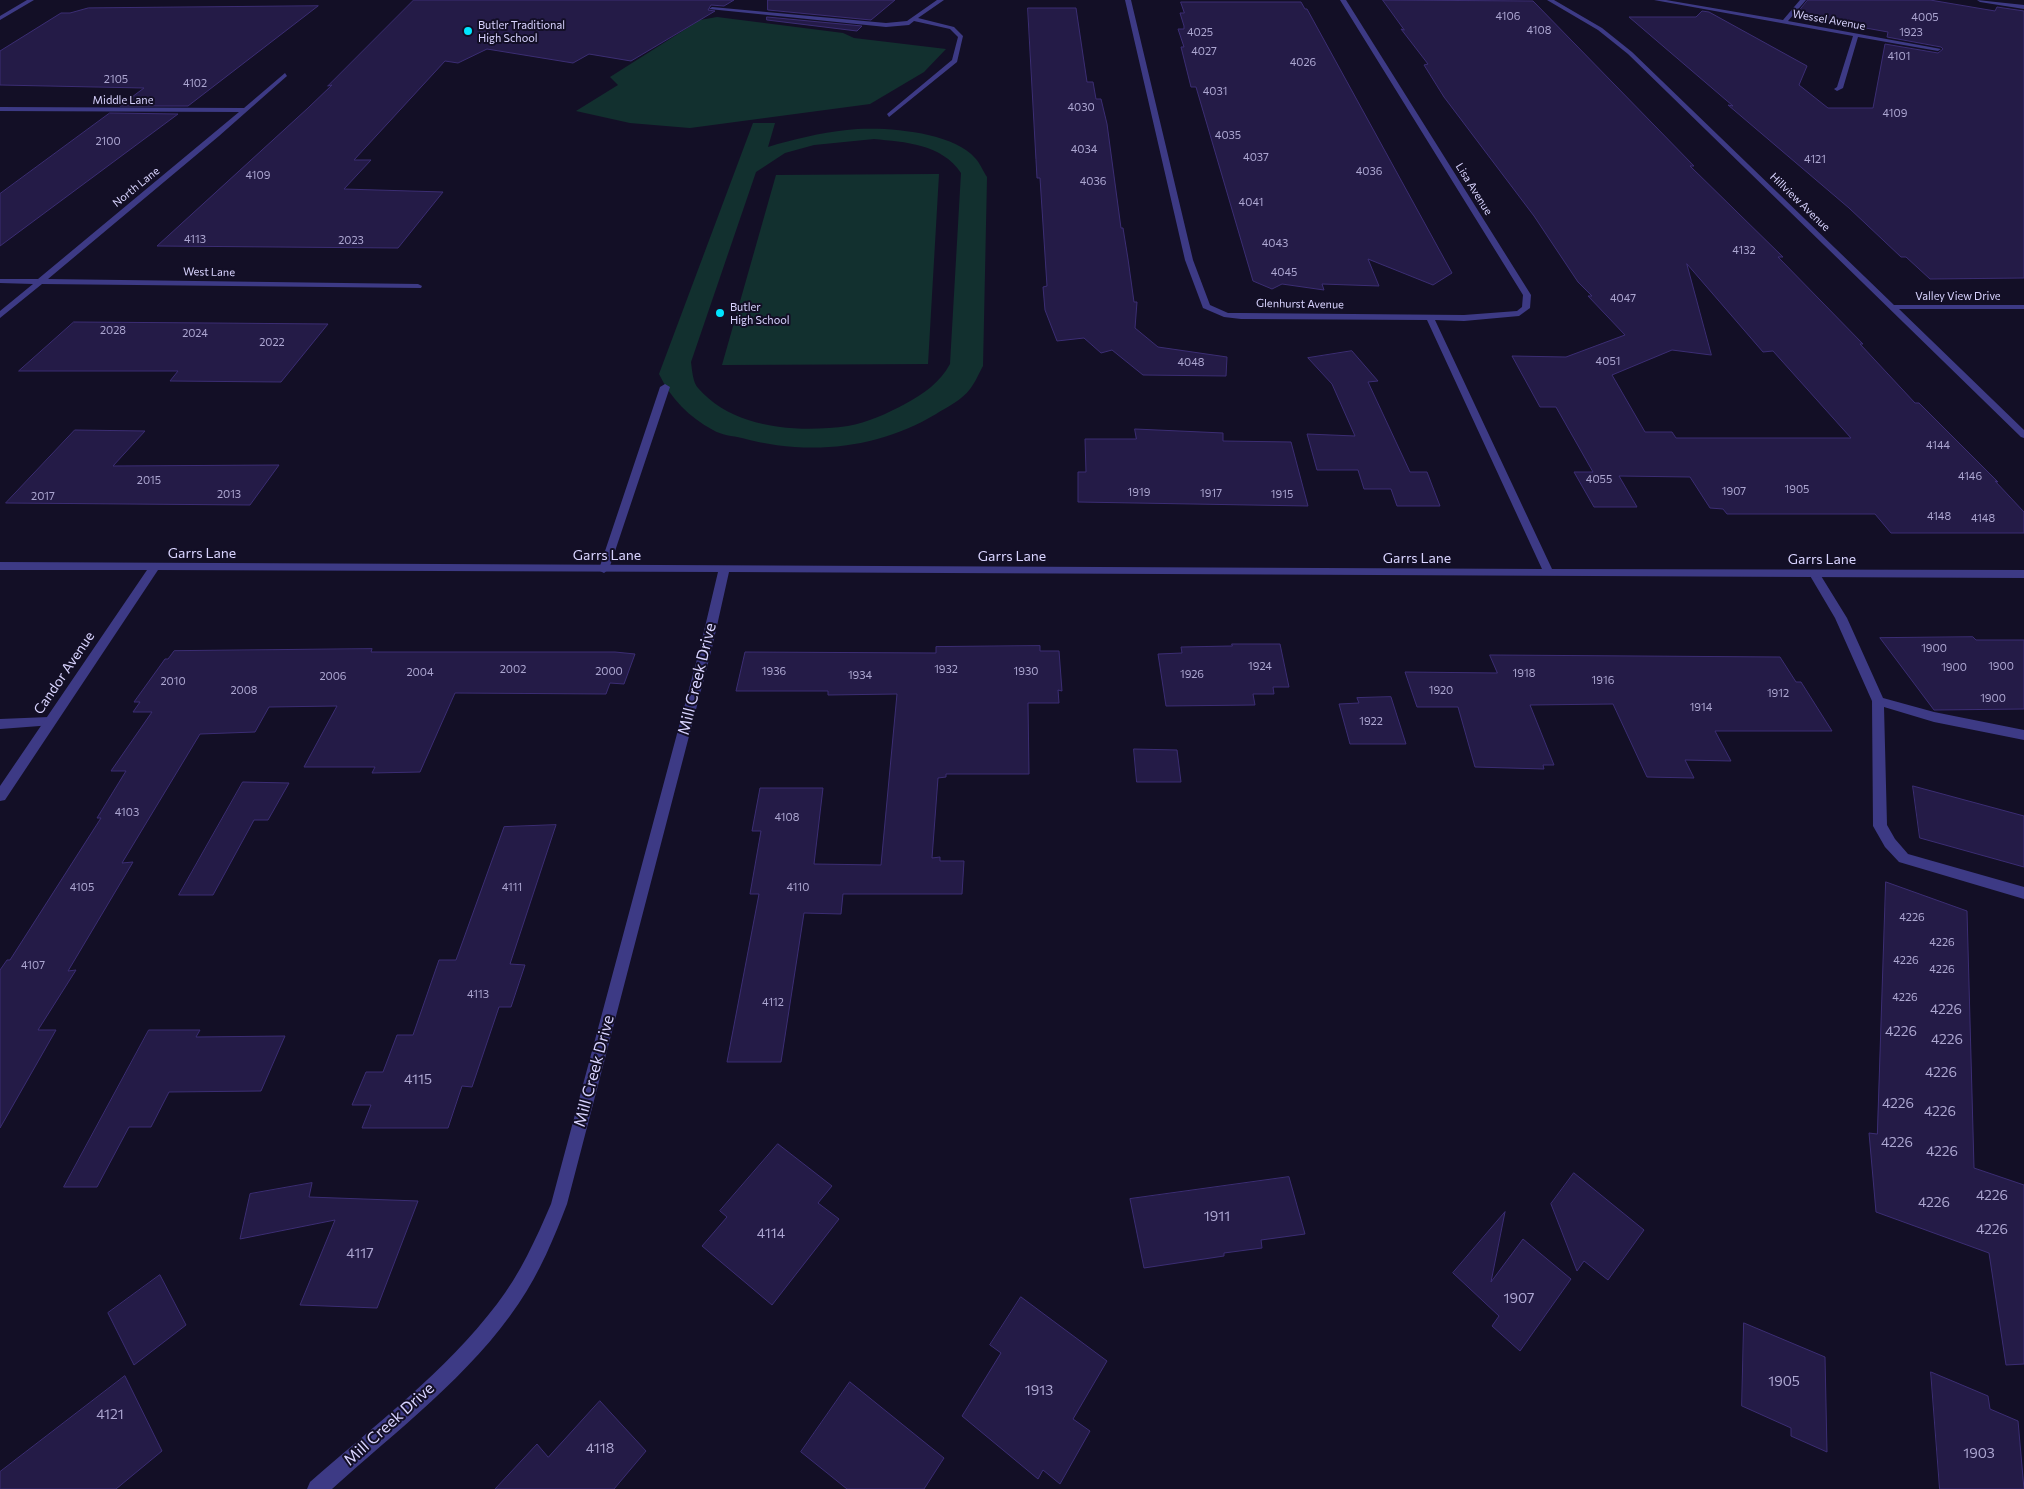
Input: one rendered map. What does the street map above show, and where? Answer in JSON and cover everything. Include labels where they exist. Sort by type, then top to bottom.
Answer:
[{"type":"street","points":[[0,18],[31,0]]},
{"type":"street","points":[[712,9],[886,25],[909,23],[941,0]]},
{"type":"street","name":"Glenhurst Avenue","points":[[1128,0],[1189,260],[1206,306],[1227,315],[1240,316],[1430,318]]},
{"type":"street","name":"Lisa Avenue","points":[[1343,0],[1527,295],[1526,308],[1519,313],[1464,318],[1430,318]]},
{"type":"street","name":"Hillview Avenue","points":[[1550,0],[1617,41],[2024,435]]},
{"type":"street","name":"Wessel Avenue","points":[[1657,0],[1938,49]]},
{"type":"street","points":[[1784,22],[1803,0]]},
{"type":"street","points":[[1978,1],[2024,7]]},
{"type":"street","points":[[7,6],[21,6]]},
{"type":"street","points":[[889,115],[943,73],[955,60],[959,50],[961,37],[952,28],[913,19]]},
{"type":"street","points":[[1838,89],[1840,88],[1856,35]]},
{"type":"street","name":"North Lane","points":[[0,315],[285,75]]},
{"type":"street","name":"Middle Lane","points":[[0,109],[245,110]]},
{"type":"street","name":"West Lane","points":[[0,281],[418,286]]},
{"type":"street","name":"Valley View Drive","points":[[1893,307],[2024,307]]},
{"type":"street","points":[[1430,318],[1549,573]]},
{"type":"street","points":[[604,569],[665,387]]},
{"type":"street","name":"Garrs Lane","points":[[0,566],[2024,574]]},
{"type":"street","name":"Candor Avenue","points":[[0,796],[154,568]]},
{"type":"street","name":"Mill Creek Drive","points":[[317,1489],[444,1376],[494,1322],[522,1282],[544,1242],[559,1204],[706,648],[724,570]]},
{"type":"street","points":[[1814,574],[1841,618],[1878,701],[1880,826],[1890,843],[1904,858],[2024,893]]},
{"type":"street","points":[[1878,701],[1934,717],[2024,735]]},
{"type":"street","points":[[0,724],[50,722]]},
{"type":"green space","points":[[717,17],[843,33],[854,38],[946,49],[924,72],[870,104],[690,128],[630,123],[576,111],[618,85],[610,77],[700,20]]},
{"type":"green space","points":[[753,123],[775,123],[768,147],[837,131],[861,129],[896,130],[933,136],[950,142],[964,149],[978,162],[987,177],[983,366],[970,389],[954,403],[914,426],[867,442],[817,448],[792,447],[767,444],[716,432],[681,406],[659,374]],"holes":[[[874,139],[910,143],[933,150],[953,163],[961,173],[950,364],[941,377],[918,396],[885,414],[855,425],[809,429],[788,428],[748,420],[729,412],[712,402],[696,386],[691,362],[756,172],[785,153],[814,145]]]},
{"type":"green space","points":[[939,174],[928,364],[722,365],[776,175]]},
{"type":"building","points":[[414,0],[734,0],[724,6],[711,5],[708,10],[715,11],[631,61],[589,54],[573,63],[487,49],[458,63],[445,61],[354,160],[371,160],[344,189],[443,192],[398,248],[157,246],[308,108]]},
{"type":"building","points":[[768,0],[895,0],[871,20],[768,10]]},
{"type":"building","points":[[1383,0],[1533,1],[1694,166],[1690,166],[1783,257],[1778,257],[1863,344],[1860,344],[1915,403],[1919,403],[1998,482],[1995,481],[2024,512],[2024,533],[1891,533],[1875,514],[1727,514],[1723,509],[1710,508],[1690,477],[1619,476],[1637,507],[1594,507],[1574,472],[1593,472],[1556,407],[1540,407],[1512,356],[1566,357],[1625,335],[1588,296],[1592,296],[1578,282],[1534,216],[1444,97],[1424,65],[1428,64],[1401,29],[1404,30]],"holes":[[[1687,264],[1763,352],[1773,351],[1851,438],[1676,438],[1672,432],[1645,432],[1612,375],[1672,350],[1711,355]]]},
{"type":"building","points":[[1808,0],[1930,0],[1995,11],[1997,7],[2024,11],[2024,278],[1930,279],[1906,257],[1901,257],[1849,208],[1728,105],[1733,106],[1629,17],[1696,17],[1702,11],[1709,12],[1807,66],[1799,85],[1828,108],[1873,108],[1885,44],[1938,53],[1943,49],[1941,47],[1887,37],[1888,32],[1799,16],[1799,11]]},
{"type":"building","points":[[1181,2],[1301,2],[1305,9],[1307,9],[1452,273],[1433,285],[1368,259],[1379,286],[1322,284],[1324,290],[1282,284],[1272,289],[1253,281],[1196,87],[1191,87],[1181,47],[1184,47],[1178,29],[1184,29],[1180,13],[1184,13]]},
{"type":"building","points":[[318,6],[188,106],[120,106],[144,88],[0,85],[0,51],[61,13],[70,13],[88,8]]},
{"type":"building","points":[[1028,8],[1076,8],[1087,82],[1093,82],[1096,99],[1101,99],[1107,124],[1121,228],[1123,228],[1134,302],[1137,302],[1135,328],[1158,347],[1227,357],[1226,376],[1143,375],[1112,350],[1101,353],[1084,338],[1057,341],[1045,310],[1043,287],[1047,286],[1040,178],[1037,178]]},
{"type":"building","points":[[767,17],[862,26],[857,31],[767,20]]},
{"type":"building","points":[[110,113],[178,114],[0,246],[0,194]]},
{"type":"building","points":[[74,322],[328,324],[281,382],[170,381],[178,371],[19,371]]},
{"type":"building","points":[[1352,351],[1378,381],[1368,382],[1410,472],[1427,472],[1440,506],[1397,506],[1391,489],[1364,489],[1358,470],[1317,470],[1307,434],[1355,436],[1332,384],[1308,358]]},
{"type":"building","points":[[1135,429],[1223,433],[1223,441],[1291,442],[1308,506],[1078,502],[1078,472],[1086,472],[1085,439],[1136,439]]},
{"type":"building","points":[[75,430],[145,431],[113,466],[279,465],[250,505],[6,503]]},
{"type":"building","points":[[1973,637],[1976,640],[2024,640],[2024,709],[1934,710],[1880,638]]},
{"type":"building","points":[[1232,644],[1280,644],[1289,687],[1273,687],[1274,694],[1253,694],[1255,705],[1166,706],[1158,654],[1182,653],[1181,647],[1232,646]]},
{"type":"building","points":[[1040,646],[1040,651],[1059,651],[1062,691],[1058,690],[1059,703],[1028,703],[1029,774],[946,774],[946,777],[938,778],[932,858],[940,857],[940,861],[964,861],[962,894],[843,894],[841,914],[804,913],[781,1062],[727,1062],[759,894],[750,894],[761,831],[752,831],[760,788],[823,788],[814,864],[881,865],[897,694],[828,695],[828,691],[736,691],[745,652],[936,653],[936,647]]},
{"type":"building","points":[[372,649],[371,652],[615,652],[635,654],[624,684],[610,683],[606,694],[455,693],[420,772],[372,773],[375,767],[304,767],[337,706],[269,707],[255,732],[200,734],[122,863],[133,862],[68,971],[76,970],[38,1030],[56,1030],[0,1128],[0,970],[7,960],[10,960],[101,818],[97,818],[126,771],[111,771],[152,712],[133,712],[140,702],[134,702],[165,659],[168,659],[174,651]]},
{"type":"building","points":[[1490,655],[1780,657],[1796,682],[1801,682],[1832,731],[1715,731],[1731,761],[1685,760],[1694,778],[1647,777],[1613,704],[1530,705],[1554,765],[1543,765],[1544,769],[1475,767],[1458,707],[1417,707],[1405,672],[1497,673]]},
{"type":"building","points":[[1391,697],[1406,744],[1350,744],[1339,704],[1359,703],[1357,698]]},
{"type":"building","points":[[1134,749],[1177,750],[1181,782],[1137,782]]},
{"type":"building","points":[[243,782],[289,783],[268,820],[254,820],[213,895],[179,895]]},
{"type":"building","points":[[1913,786],[2024,816],[2024,867],[1920,838]]},
{"type":"building","points":[[556,825],[510,964],[525,965],[511,1007],[499,1007],[472,1087],[462,1086],[448,1128],[362,1128],[371,1105],[352,1105],[366,1072],[383,1072],[397,1035],[413,1035],[439,960],[456,960],[504,827]]},
{"type":"building","points":[[1886,882],[1967,911],[1974,1168],[2024,1185],[2024,1364],[2006,1365],[1989,1253],[1876,1212],[1869,1133],[1877,1134]]},
{"type":"building","points":[[149,1030],[200,1030],[196,1037],[285,1036],[261,1091],[169,1092],[151,1127],[129,1127],[97,1187],[64,1187]]},
{"type":"building","points":[[778,1144],[832,1186],[818,1203],[839,1219],[772,1305],[702,1246],[727,1217],[720,1211]]},
{"type":"building","points":[[1574,1173],[1644,1230],[1608,1280],[1584,1261],[1577,1271],[1551,1204]]},
{"type":"building","points":[[1289,1177],[1305,1234],[1261,1240],[1262,1248],[1224,1253],[1224,1256],[1144,1268],[1130,1199]]},
{"type":"building","points":[[312,1183],[309,1197],[418,1201],[377,1308],[300,1305],[335,1220],[240,1239],[250,1194]]},
{"type":"building","points":[[1505,1212],[1491,1282],[1523,1239],[1571,1279],[1520,1351],[1492,1326],[1499,1316],[1453,1273]]},
{"type":"building","points":[[160,1275],[186,1325],[134,1365],[108,1313]]},
{"type":"building","points":[[1021,1297],[1107,1361],[1073,1419],[1090,1431],[1060,1484],[1043,1470],[1038,1479],[962,1416],[1001,1353],[990,1345]]},
{"type":"building","points":[[1744,1323],[1825,1357],[1827,1452],[1791,1436],[1791,1428],[1742,1406]]},
{"type":"building","points":[[1931,1372],[1988,1396],[1990,1409],[2018,1421],[2024,1489],[1940,1489]]},
{"type":"building","points":[[125,1376],[162,1451],[116,1489],[0,1489],[0,1472]]},
{"type":"building","points":[[850,1382],[944,1458],[924,1489],[847,1489],[801,1452]]},
{"type":"building","points":[[600,1401],[646,1451],[614,1489],[495,1489],[537,1444],[548,1457]]},
{"type":"place","name":"Butler Traditional High School","points":[[468,31]]},
{"type":"place","name":"Butler High School","points":[[720,313]]}]
